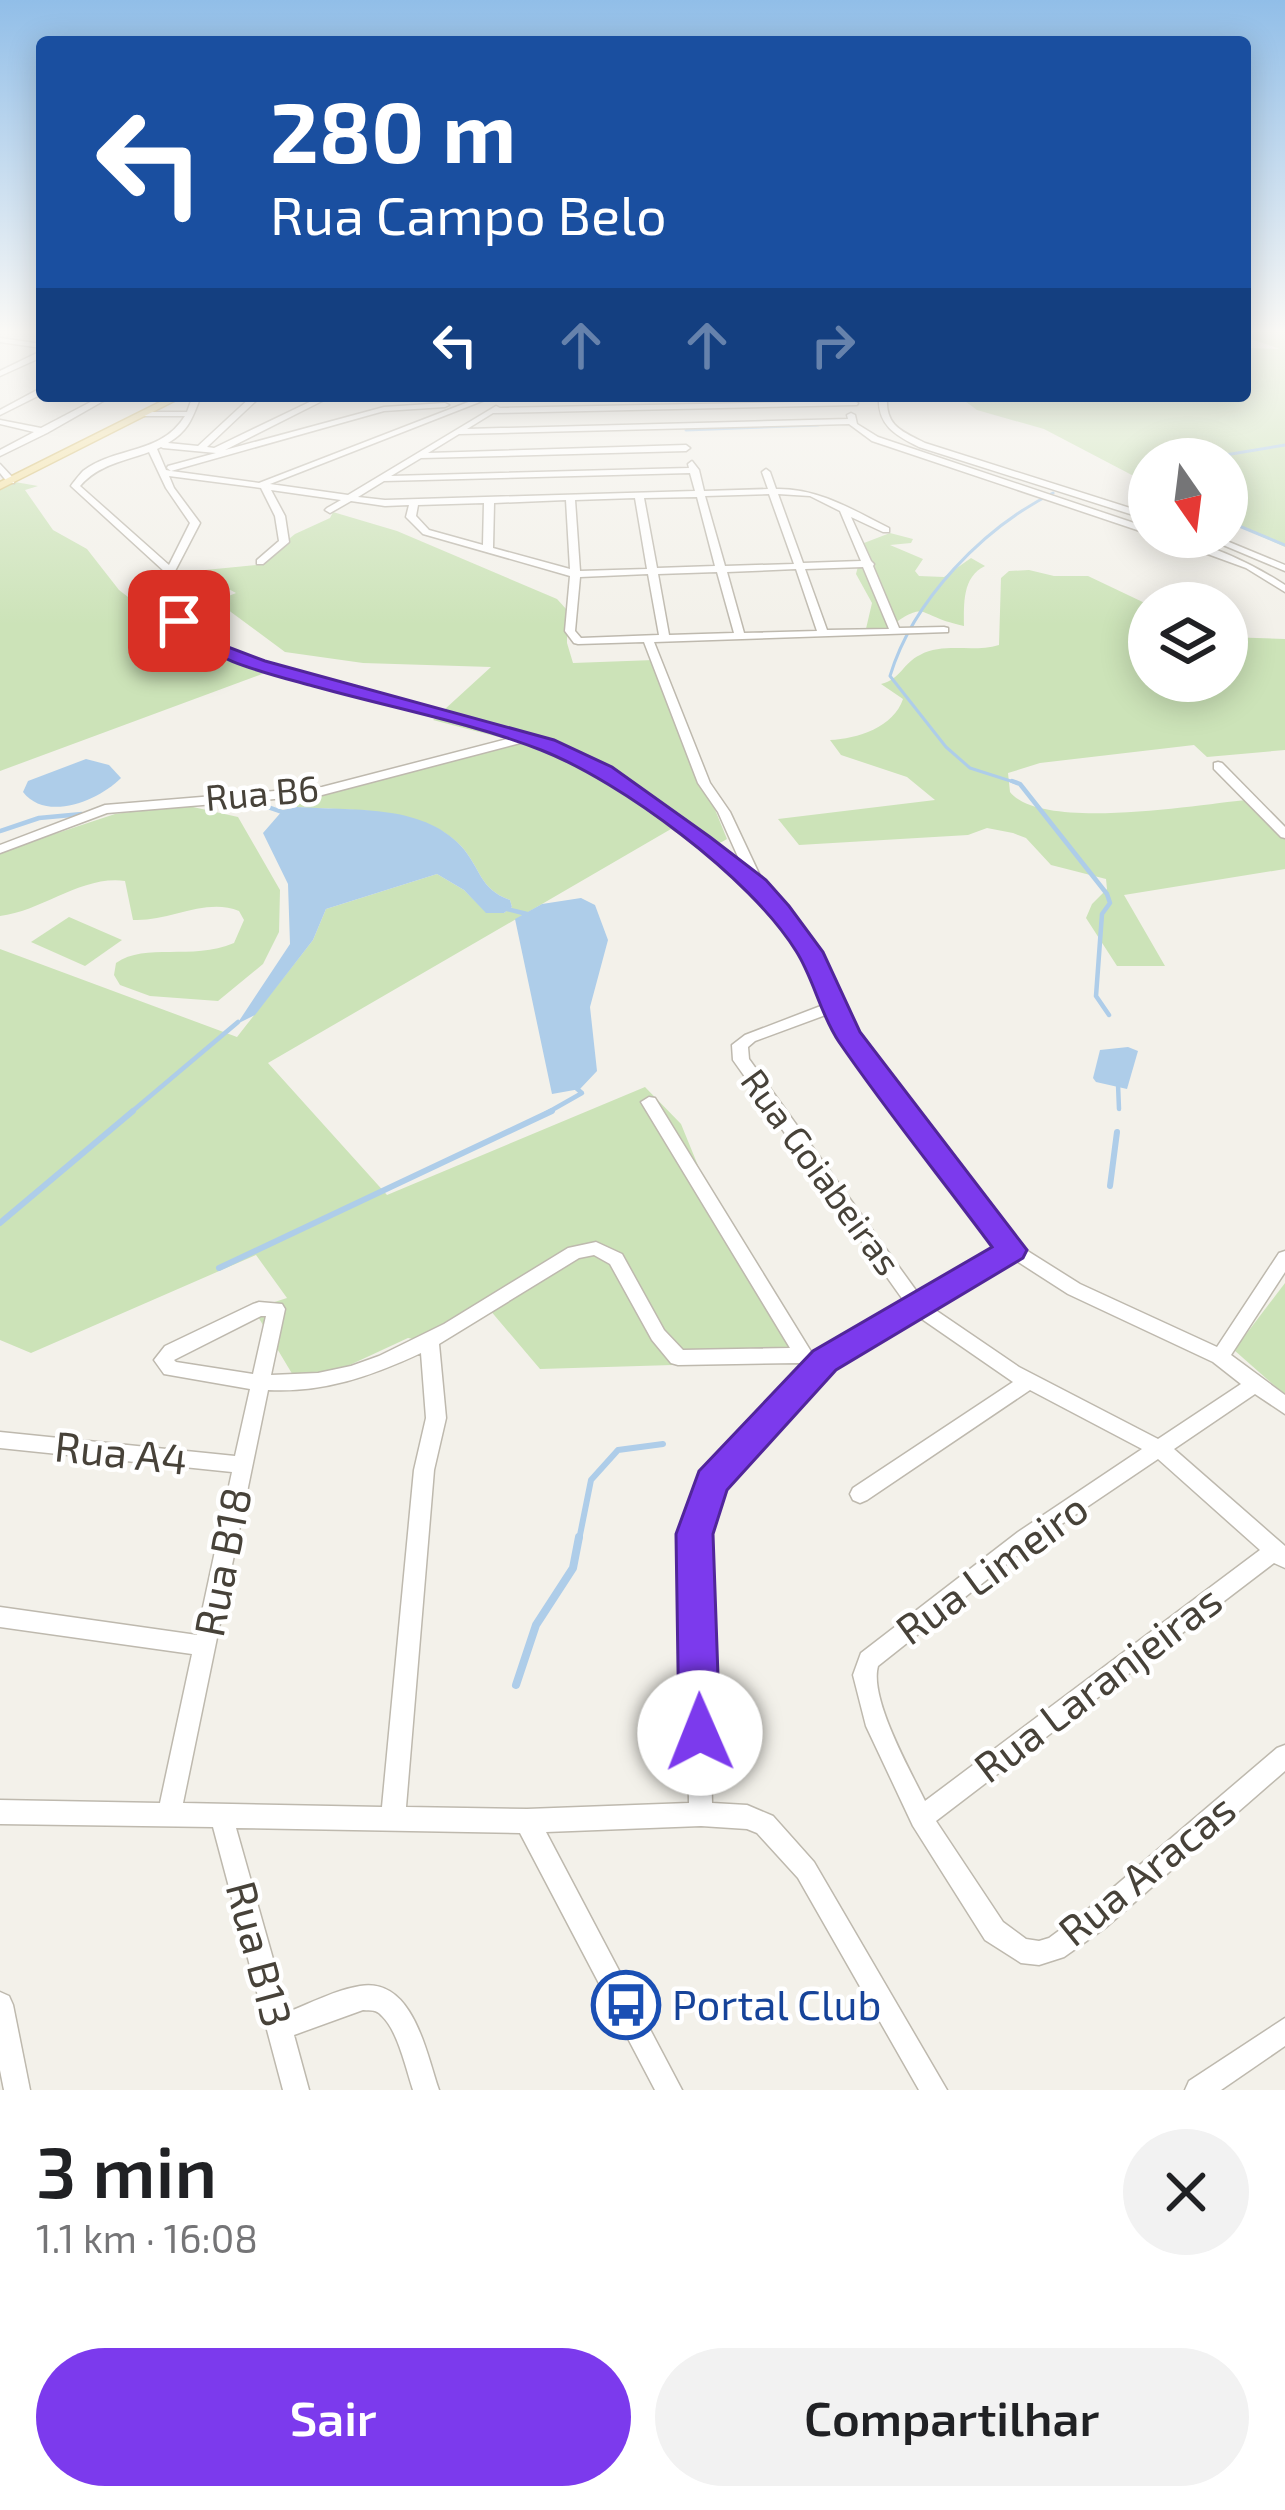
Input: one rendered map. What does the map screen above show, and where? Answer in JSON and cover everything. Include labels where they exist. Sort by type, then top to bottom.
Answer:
[{"type":"main road","points":[[6,483],[111,430]]},
{"type":"street","points":[[39,430],[44,431]]},
{"type":"street","points":[[0,453],[47,430]]},
{"type":"street","points":[[158,448],[176,430]]},
{"type":"street","points":[[201,448],[221,430]]},
{"type":"street","points":[[214,450],[257,430]]},
{"type":"street","points":[[161,471],[312,430]]},
{"type":"street","points":[[263,484],[397,430]]},
{"type":"street","points":[[330,510],[461,430]]},
{"type":"street","points":[[457,432],[568,430]]},
{"type":"street","points":[[682,430],[704,494],[740,637]]},
{"type":"street","points":[[865,430],[926,458],[1128,524]]},
{"type":"street","points":[[896,430],[922,445],[1128,510]]},
{"type":"street","points":[[158,448],[161,471],[195,523],[169,574]]},
{"type":"street","points":[[230,453],[158,448],[88,472],[75,486],[199,598],[179,621],[205,645],[258,665],[526,738],[604,772],[757,885]]},
{"type":"street","points":[[423,456],[686,448]]},
{"type":"street","points":[[202,476],[230,453]]},
{"type":"street","points":[[0,466],[6,483]]},
{"type":"street","points":[[387,479],[695,470]]},
{"type":"street","points":[[161,471],[414,502],[812,494],[886,530]]},
{"type":"street","points":[[766,472],[823,633]]},
{"type":"street","points":[[260,562],[284,542],[280,516],[263,484]]},
{"type":"street","points":[[638,496],[665,640]]},
{"type":"street","points":[[570,497],[573,639],[944,630]]},
{"type":"street","points":[[488,551],[489,500]]},
{"type":"street","points":[[414,502],[411,517],[426,532],[575,574],[869,564]]},
{"type":"street","points":[[844,510],[901,631]]},
{"type":"street","points":[[1248,553],[1285,568]]},
{"type":"street","points":[[1226,558],[1285,589]]},
{"type":"street","points":[[648,640],[704,783],[724,812],[757,885],[810,952],[832,1007],[906,1114],[1012,1250],[1074,1289],[1220,1357],[1285,1406]]},
{"type":"street","name":"Rua B6","points":[[0,849],[105,809],[229,795],[322,791],[526,738]]},
{"type":"street","points":[[1218,766],[1285,835]]},
{"type":"street","name":"Rua Goiabeiras","points":[[832,1007],[750,1038],[740,1045],[741,1060],[919,1308],[963,1342],[1029,1381],[1161,1450],[1280,1554]]},
{"type":"street","points":[[649,1102],[808,1364]]},
{"type":"street","points":[[264,1384],[317,1381],[356,1372],[429,1338],[574,1253],[596,1248],[616,1259],[658,1335],[678,1358],[808,1364],[824,1361],[919,1308],[1012,1250]]},
{"type":"street","points":[[1220,1357],[1285,1258]]},
{"type":"street","name":"Rua B18","points":[[169,1816],[264,1384],[276,1309],[260,1309],[171,1351],[163,1360],[171,1369],[264,1384]]},
{"type":"street","points":[[393,1817],[424,1470],[436,1418],[429,1338]]},
{"type":"street","points":[[700,1814],[694,1534],[700,1508],[711,1482],[808,1364]]},
{"type":"street","points":[[860,1494],[1029,1381]]},
{"type":"street","name":"Rua Limeiro","points":[[921,1818],[867,1693],[864,1676],[869,1660],[1025,1538],[1257,1383]]},
{"type":"street","name":"Rua A4","points":[[0,1440],[243,1465]]},
{"type":"street","name":"Rua Laranjeiras","points":[[921,1818],[1280,1554]]},
{"type":"street","points":[[0,1617],[206,1646]]},
{"type":"street","name":"Rua Aracas","points":[[921,1818],[994,1931],[1021,1951],[1039,1953],[1055,1948],[1096,1919],[1285,1756]]},
{"type":"street","points":[[0,1812],[527,1821],[700,1814],[747,1817],[766,1824],[806,1870],[934,2090]]},
{"type":"street","name":"Rua B13","points":[[223,1818],[296,2090]]},
{"type":"street","points":[[527,1821],[669,2090]]},
{"type":"street","points":[[278,2029],[369,1994],[386,1999],[401,2015],[426,2090]]},
{"type":"street","points":[[0,2005],[17,2090]]},
{"type":"street","points":[[1198,2090],[1285,2031]]},
{"type":"green space","points":[[1045,430],[1285,430],[1285,547],[1248,530],[1248,438],[1128,438],[1128,473]]},
{"type":"green space","points":[[15,482],[38,486],[25,490],[53,530],[87,549],[119,590],[198,651],[265,673],[0,771],[0,490]]},
{"type":"green space","points":[[333,512],[397,531],[557,599],[567,610],[567,643],[573,663],[654,660],[727,839],[705,845],[671,829],[268,1063],[387,1195],[645,1087],[681,1124],[708,1190],[801,1361],[540,1369],[484,1303],[419,1340],[408,1338],[339,1370],[294,1377],[257,1315],[262,1306],[287,1298],[256,1255],[31,1353],[0,1340],[0,949],[237,1037],[313,940],[326,909],[437,874],[464,890],[487,913],[504,913],[512,907],[510,900],[486,884],[461,846],[426,823],[384,813],[297,807],[297,799],[514,741],[433,720],[491,667],[363,663],[285,652],[216,601],[236,593],[195,571],[257,565],[295,534],[330,518]]},
{"type":"green space","points":[[890,533],[913,539],[890,545],[923,559],[915,571],[919,576],[944,577],[971,558],[985,566],[968,584],[964,626],[915,612],[878,635],[865,633],[872,603],[856,574],[864,543]]},
{"type":"green space","points":[[1009,571],[1088,576],[1128,595],[1128,702],[1248,702],[1248,638],[1285,639],[1285,750],[1207,757],[1194,745],[1040,763],[1008,773],[1010,792],[1027,804],[1054,811],[1160,810],[1247,800],[1285,831],[1285,869],[1124,895],[1165,966],[1117,966],[1086,918],[1107,889],[1106,879],[1051,865],[1026,838],[1013,833],[987,828],[968,835],[799,845],[778,819],[935,800],[907,777],[841,755],[830,740],[863,734],[892,717],[903,699],[881,684],[920,655],[999,645],[1001,578]]},
{"type":"green space","points":[[184,805],[238,817],[280,890],[279,932],[263,964],[218,1001],[150,996],[120,985],[114,975],[116,963],[141,954],[202,951],[234,943],[244,920],[239,911],[200,908],[133,920],[125,881],[109,881],[0,916],[0,852],[115,814]]},
{"type":"green space","points":[[69,917],[122,940],[85,966],[31,942]]},
{"type":"green space","points":[[1285,1283],[1285,1395],[1234,1350]]},
{"type":"water","points":[[86,759],[109,765],[121,778],[86,800],[58,807],[33,801],[23,792],[28,781]]},
{"type":"water","points":[[283,810],[384,812],[426,822],[461,846],[486,884],[510,900],[512,907],[504,913],[486,913],[464,890],[437,874],[326,909],[313,940],[255,1015],[237,1024],[290,944],[288,884],[263,833]]},
{"type":"water","points":[[581,898],[595,905],[608,940],[590,1007],[597,1071],[580,1089],[552,1094],[515,919],[542,904]]},
{"type":"water","points":[[1128,1047],[1138,1051],[1127,1089],[1096,1082],[1100,1050]]},
{"type":"waterway","points":[[686,430],[698,430]]},
{"type":"waterway","points":[[1248,451],[1285,445]]},
{"type":"waterway","points":[[1020,784],[970,768],[946,747],[890,676],[915,620],[954,569],[1001,526],[1053,493]]},
{"type":"waterway","points":[[1248,530],[1285,545]]},
{"type":"waterway","points":[[1012,781],[1020,784]]},
{"type":"waterway","points":[[1020,784],[1107,894],[1110,903],[1102,914],[1096,996],[1109,1015]]},
{"type":"waterway","points":[[248,800],[282,812]]},
{"type":"waterway","points":[[0,831],[39,818],[82,814]]},
{"type":"waterway","points":[[503,908],[527,914]]},
{"type":"waterway","points":[[129,1114],[238,1022]]},
{"type":"waterway","points":[[1118,1084],[1119,1109]]},
{"type":"waterway","points":[[545,1114],[582,1093],[576,1088]]},
{"type":"waterway","points":[[0,1223],[133,1111]]},
{"type":"waterway","points":[[219,1268],[552,1111]]},
{"type":"waterway","points":[[1110,1186],[1117,1132]]},
{"type":"waterway","points":[[579,1540],[591,1480],[618,1450],[663,1444]]},
{"type":"waterway","points":[[516,1685],[536,1625],[573,1568],[579,1537]]},
{"type":"place","name":"Portal Club","points":[[626,2005]]},
{"type":"route","points":[[179,621],[205,645],[234,657],[547,745],[604,772],[702,842],[757,885],[780,912],[810,952],[848,1035],[1012,1250],[824,1361],[711,1482],[694,1534],[700,1733]]}]
